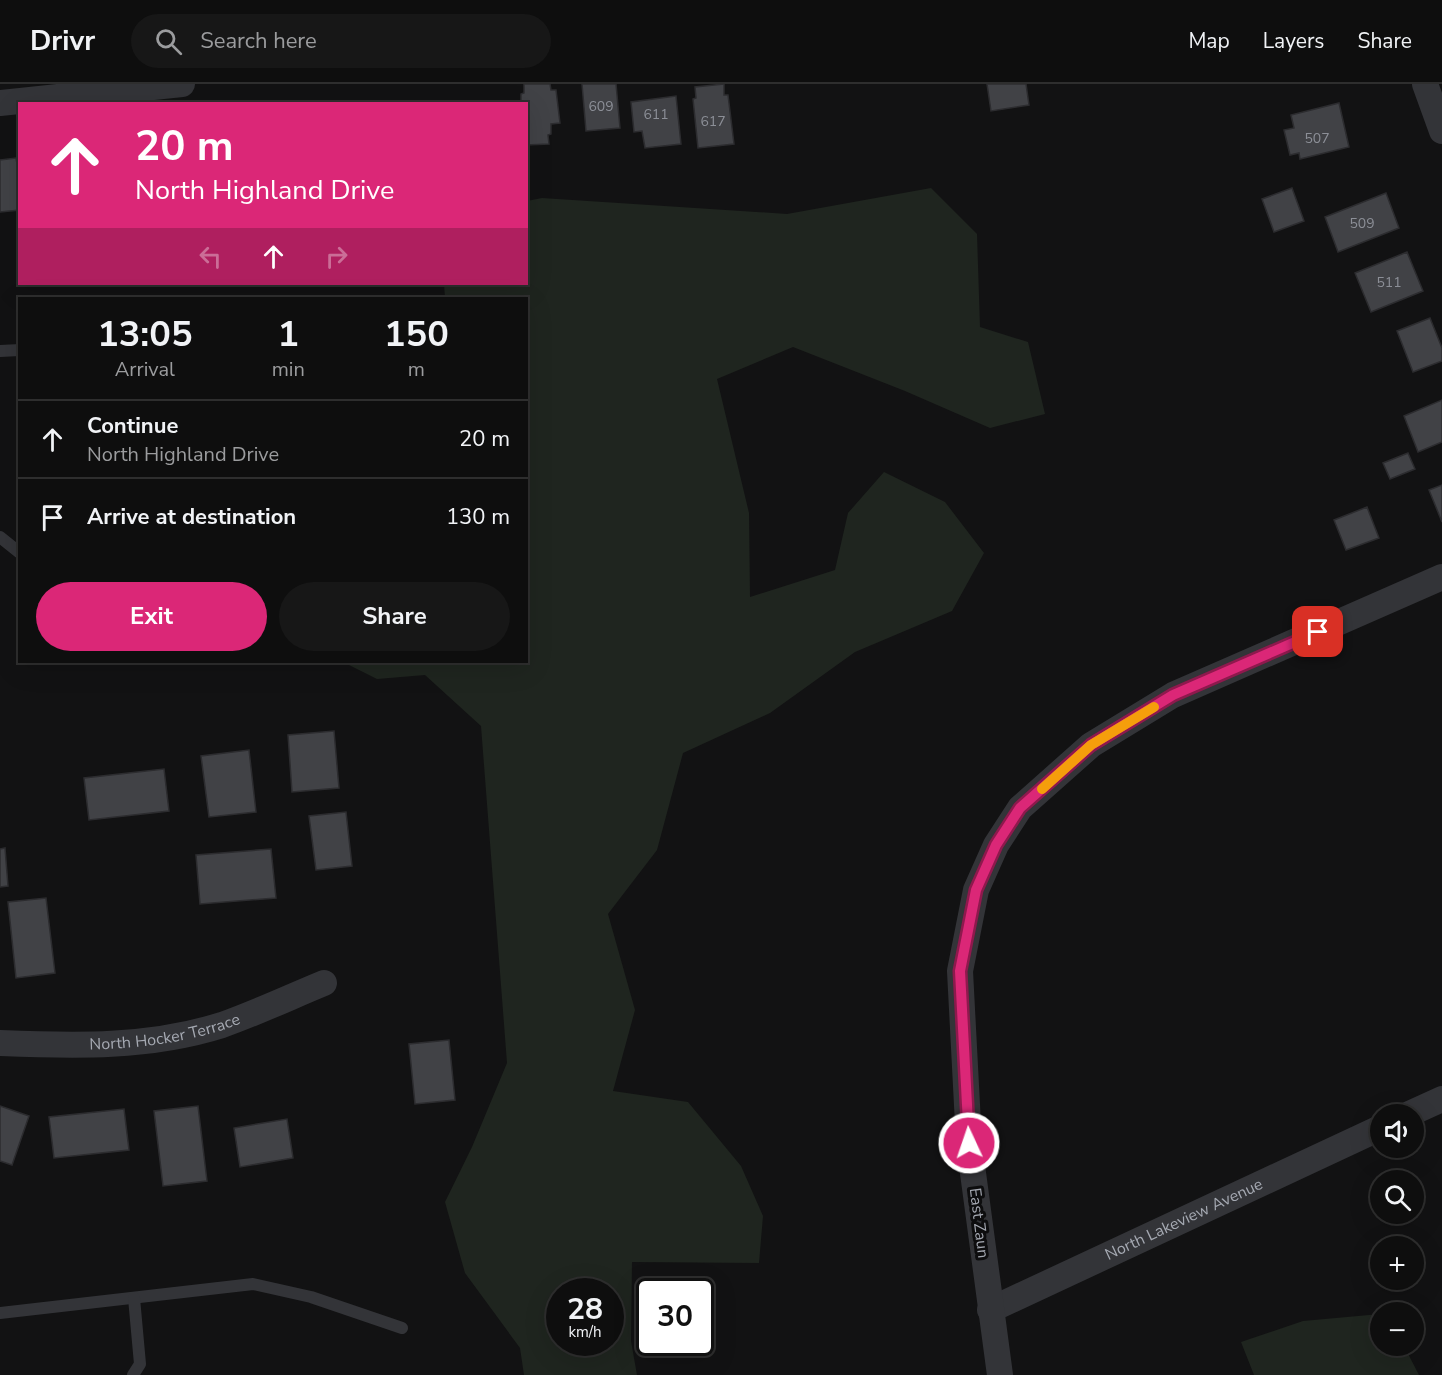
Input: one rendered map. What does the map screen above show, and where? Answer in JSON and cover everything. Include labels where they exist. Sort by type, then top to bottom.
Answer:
[{"type":"street","points":[[0,103],[182,84]]},
{"type":"street","points":[[1425,84],[1442,131]]},
{"type":"street","name":"East Zaun","points":[[1000,1375],[969,1143],[960,971],[976,890],[996,845],[1020,808],[1091,745],[1173,695],[1442,577]]},
{"type":"street","name":"North Hocker Terrace","points":[[0,1043],[96,1046],[174,1037],[222,1024],[324,983]]},
{"type":"street","points":[[1424,1107],[1442,1099]]},
{"type":"street","name":"North Lakeview Avenue","points":[[990,1310],[1370,1133]]},
{"type":"lane","points":[[0,351],[18,350]]},
{"type":"lane","points":[[0,537],[18,551]]},
{"type":"lane","points":[[0,1313],[253,1284],[311,1297],[402,1328]]},
{"type":"lane","points":[[133,1375],[140,1364],[134,1298]]},
{"type":"shaded area","points":[[931,188],[977,234],[980,327],[1028,342],[1045,414],[990,428],[905,391],[793,347],[717,379],[749,513],[750,597],[835,570],[848,513],[884,472],[945,502],[984,553],[952,611],[855,652],[770,713],[683,753],[657,850],[608,914],[635,1010],[613,1091],[688,1102],[741,1166],[763,1216],[759,1263],[632,1262],[631,1341],[637,1375],[524,1375],[520,1348],[465,1273],[445,1202],[472,1147],[507,1063],[481,726],[425,675],[377,679],[345,663],[528,663],[528,297],[445,297],[444,285],[528,285],[528,201],[542,198],[787,214]]},
{"type":"shaded area","points":[[1370,1315],[1370,1356],[1409,1356],[1419,1375],[1254,1375],[1241,1342],[1303,1321]]},
{"type":"building","points":[[524,84],[550,84],[551,90],[556,90],[560,123],[551,124],[551,134],[548,135],[549,144],[528,145],[528,102],[521,102],[521,94],[524,93]]},
{"type":"building","points":[[582,84],[616,84],[620,128],[586,131]]},
{"type":"building","points":[[724,84],[724,95],[728,95],[734,144],[698,148],[693,99],[696,98],[695,87]]},
{"type":"building","points":[[987,84],[1026,84],[1029,105],[991,111]]},
{"type":"building","points":[[676,96],[681,144],[645,148],[642,131],[634,132],[631,102]]},
{"type":"building","points":[[1339,103],[1349,147],[1300,159],[1299,153],[1290,155],[1284,130],[1294,128],[1291,115]]},
{"type":"building","points":[[16,158],[18,210],[0,212],[0,160]]},
{"type":"building","points":[[1292,188],[1304,221],[1274,232],[1262,199]]},
{"type":"building","points":[[1386,193],[1399,228],[1338,252],[1325,217]]},
{"type":"building","points":[[1407,252],[1423,291],[1371,312],[1355,273]]},
{"type":"building","points":[[1430,318],[1442,348],[1442,361],[1413,372],[1397,331]]},
{"type":"building","points":[[1442,400],[1442,442],[1418,452],[1404,416]]},
{"type":"building","points":[[1408,453],[1415,469],[1390,479],[1383,463]]},
{"type":"building","points":[[1442,485],[1442,522],[1429,490]]},
{"type":"building","points":[[1367,507],[1379,538],[1346,550],[1334,520]]},
{"type":"building","points":[[334,731],[339,788],[292,792],[288,735]]},
{"type":"building","points":[[249,750],[256,812],[209,817],[201,756]]},
{"type":"building","points":[[164,769],[169,811],[89,820],[84,778]]},
{"type":"building","points":[[346,812],[352,866],[316,870],[309,816]]},
{"type":"building","points":[[5,848],[8,886],[0,887],[0,849]]},
{"type":"building","points":[[271,849],[276,898],[200,904],[196,855]]},
{"type":"building","points":[[46,898],[55,973],[16,978],[8,902]]},
{"type":"building","points":[[449,1040],[455,1100],[415,1104],[409,1044]]},
{"type":"building","points":[[0,1106],[29,1116],[12,1165],[0,1161]]},
{"type":"building","points":[[198,1106],[207,1181],[163,1186],[154,1111]]},
{"type":"building","points":[[124,1109],[129,1150],[54,1158],[49,1117]]},
{"type":"building","points":[[287,1119],[293,1158],[240,1167],[234,1128]]},
{"type":"slow traffic","points":[[1042,789],[1091,745],[1154,707]]},
{"type":"route","points":[[969,1143],[960,971],[976,890],[996,845],[1020,808],[1091,745],[1173,695],[1318,632]]}]
